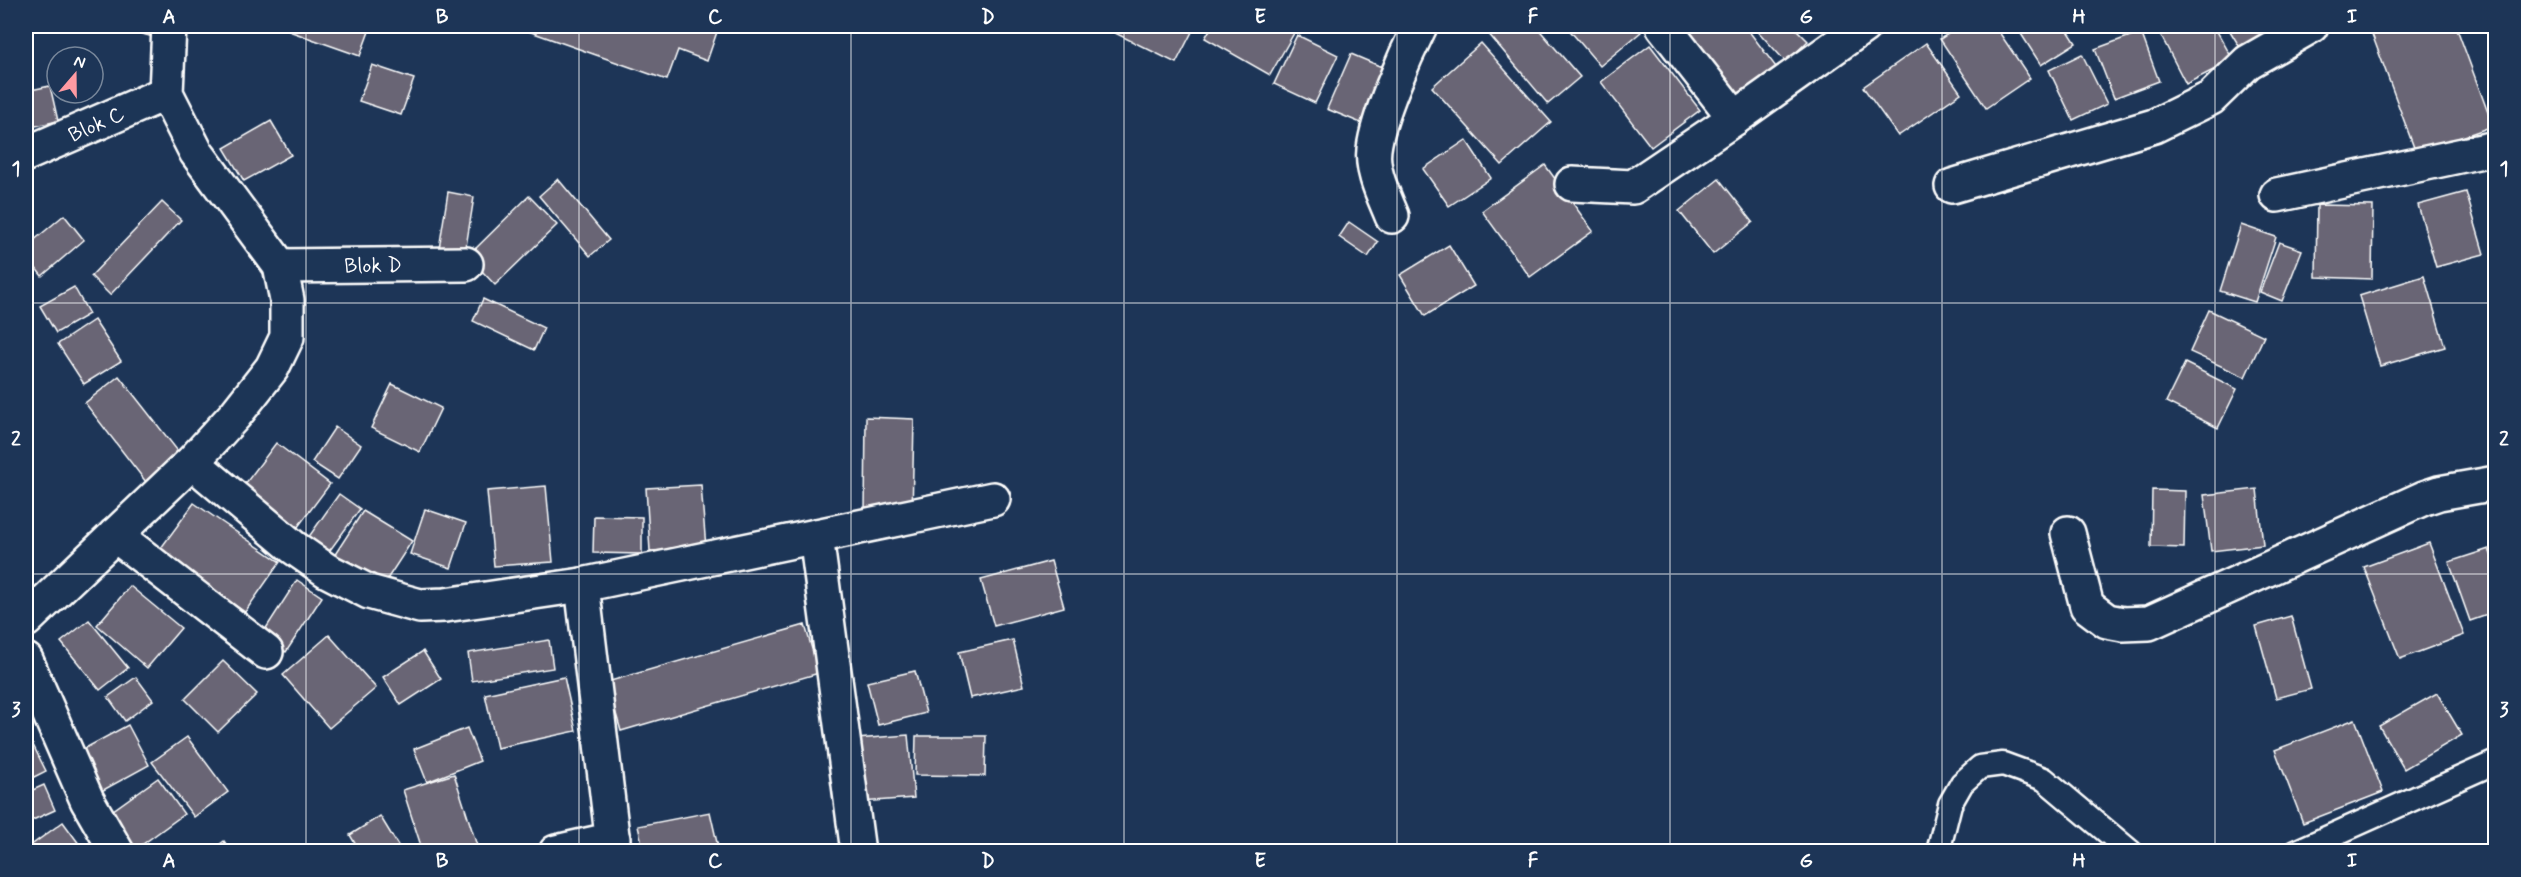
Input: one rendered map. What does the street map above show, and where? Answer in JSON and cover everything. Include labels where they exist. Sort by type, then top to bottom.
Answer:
[{"type":"street","points":[[1663,26],[1735,118]]},
{"type":"street","points":[[1572,184],[1633,188],[1864,26]]},
{"type":"street","points":[[1952,186],[2154,126],[2211,98],[2247,63],[2311,26]]},
{"type":"street","points":[[1392,216],[1377,179],[1374,150],[1413,28]]},
{"type":"street","points":[[26,620],[192,462],[236,415],[272,368],[287,337],[287,300],[280,266],[196,152],[166,93],[168,33]]},
{"type":"street","name":"Blok C","points":[[26,154],[166,93]]},
{"type":"street","points":[[2277,195],[2496,148]]},
{"type":"street","name":"Blok D","points":[[280,266],[466,264]]},
{"type":"street","points":[[192,462],[293,546],[326,570],[369,592],[420,606],[446,605],[582,585],[993,499]]},
{"type":"street","points":[[2068,532],[2087,606],[2108,621],[2123,624],[2149,623],[2424,498],[2439,493],[2496,483]]},
{"type":"street","points":[[115,535],[266,652]]},
{"type":"street","points":[[816,536],[858,852]]},
{"type":"street","points":[[556,852],[613,845],[582,585]]},
{"type":"street","points":[[26,660],[87,800],[117,852]]},
{"type":"lane","points":[[2297,851],[2496,762]]},
{"type":"lane","points":[[1938,852],[1950,804],[1962,783],[1980,767],[2003,764],[2044,779],[2131,852]]},
{"type":"building","points":[[114,26],[154,26],[150,36]]},
{"type":"building","points":[[291,26],[371,26],[360,56],[289,31]]},
{"type":"building","points":[[514,26],[719,26],[707,61],[678,50],[667,80]]},
{"type":"building","points":[[1119,26],[1195,26],[1176,63],[1115,33]]},
{"type":"building","points":[[1212,26],[1298,26],[1270,75],[1205,38]]},
{"type":"building","points":[[1482,26],[1536,26],[1580,77],[1548,104]]},
{"type":"building","points":[[1566,26],[1636,26],[1641,32],[1600,66]]},
{"type":"building","points":[[1668,26],[1745,26],[1776,67],[1728,103]]},
{"type":"building","points":[[1753,26],[1793,26],[1808,41],[1786,62]]},
{"type":"building","points":[[1960,26],[1995,26],[2030,78],[1986,108],[1940,39]]},
{"type":"building","points":[[2016,26],[2065,26],[2076,43],[2041,65]]},
{"type":"building","points":[[2156,26],[2214,26],[2233,60],[2186,84]]},
{"type":"building","points":[[2227,26],[2272,26],[2277,35],[2244,54]]},
{"type":"building","points":[[2369,26],[2456,26],[2493,126],[2416,153]]},
{"type":"building","points":[[2141,32],[2159,81],[2114,98],[2095,49]]},
{"type":"building","points":[[1297,35],[1338,55],[1315,103],[1274,84]]},
{"type":"building","points":[[1481,43],[1551,122],[1502,165],[1432,87]]},
{"type":"building","points":[[1926,43],[1961,93],[1898,136],[1863,87]]},
{"type":"building","points":[[1650,45],[1700,110],[1651,147],[1601,82]]},
{"type":"building","points":[[1351,54],[1396,73],[1373,128],[1327,109]]},
{"type":"building","points":[[2082,54],[2107,104],[2073,120],[2049,70]]},
{"type":"building","points":[[372,65],[414,79],[401,115],[359,101]]},
{"type":"building","points":[[45,87],[45,105],[54,105],[58,121],[26,128],[26,91]]},
{"type":"building","points":[[271,121],[291,155],[244,181],[224,148]]},
{"type":"building","points":[[1466,140],[1491,178],[1449,206],[1423,169]]},
{"type":"building","points":[[1545,165],[1593,231],[1530,277],[1482,211]]},
{"type":"building","points":[[558,179],[609,240],[590,256],[539,196]]},
{"type":"building","points":[[1719,179],[1753,222],[1713,254],[1679,211]]},
{"type":"building","points":[[448,192],[474,197],[465,253],[439,249]]},
{"type":"building","points":[[2466,192],[2484,254],[2436,267],[2418,205]]},
{"type":"building","points":[[529,196],[557,225],[495,285],[468,256]]},
{"type":"building","points":[[162,202],[181,220],[110,295],[91,276]]},
{"type":"building","points":[[2317,205],[2373,206],[2372,279],[2316,277]]},
{"type":"building","points":[[64,215],[84,240],[42,276],[26,256],[26,247]]},
{"type":"building","points":[[1349,222],[1378,242],[1368,257],[1339,237]]},
{"type":"building","points":[[2241,225],[2276,237],[2255,302],[2220,291]]},
{"type":"building","points":[[2279,242],[2302,250],[2282,301],[2260,292]]},
{"type":"building","points":[[1449,245],[1474,286],[1425,316],[1400,275]]},
{"type":"building","points":[[2424,276],[2445,347],[2380,366],[2359,296]]},
{"type":"building","points":[[74,287],[89,314],[56,333],[40,306]]},
{"type":"building","points":[[483,299],[544,328],[534,350],[473,321]]},
{"type":"building","points":[[2209,310],[2264,336],[2245,377],[2190,352]]},
{"type":"building","points":[[94,320],[121,361],[84,384],[58,344]]},
{"type":"building","points":[[2185,363],[2237,389],[2218,428],[2166,402]]},
{"type":"building","points":[[119,376],[181,455],[146,482],[85,403]]},
{"type":"building","points":[[392,384],[441,408],[420,452],[371,428]]},
{"type":"building","points":[[866,417],[914,419],[912,515],[865,514]]},
{"type":"building","points":[[335,427],[361,445],[338,479],[312,462]]},
{"type":"building","points":[[276,443],[330,484],[297,528],[242,488]]},
{"type":"building","points":[[701,485],[706,548],[650,551],[646,488]]},
{"type":"building","points":[[546,486],[553,562],[494,566],[487,491]]},
{"type":"building","points":[[2257,489],[2263,545],[2211,551],[2204,495]]},
{"type":"building","points":[[2152,490],[2185,491],[2184,548],[2151,547]]},
{"type":"building","points":[[339,494],[360,509],[328,553],[308,538]]},
{"type":"building","points":[[194,503],[280,562],[245,612],[158,552]]},
{"type":"building","points":[[425,509],[466,523],[451,568],[410,554]]},
{"type":"building","points":[[363,511],[412,541],[382,587],[334,556]]},
{"type":"building","points":[[594,516],[642,517],[642,554],[593,553]]},
{"type":"building","points":[[2429,543],[2464,635],[2400,659],[2364,567]]},
{"type":"building","points":[[2489,549],[2496,568],[2496,612],[2470,621],[2449,562]]},
{"type":"building","points":[[1051,561],[1064,607],[994,626],[981,580]]},
{"type":"building","points":[[297,580],[322,597],[286,652],[261,636]]},
{"type":"building","points":[[130,586],[181,628],[147,668],[97,625]]},
{"type":"building","points":[[2291,616],[2311,689],[2276,698],[2256,626]]},
{"type":"building","points":[[89,620],[128,668],[100,690],[61,642]]},
{"type":"building","points":[[805,625],[819,673],[621,731],[607,682]]},
{"type":"building","points":[[329,635],[376,688],[329,728],[283,675]]},
{"type":"building","points":[[549,640],[553,668],[472,681],[468,653]]},
{"type":"building","points":[[1013,640],[1024,686],[970,698],[959,652]]},
{"type":"building","points":[[423,651],[441,679],[401,705],[383,677]]},
{"type":"building","points":[[223,661],[257,694],[218,732],[185,699]]},
{"type":"building","points":[[915,671],[926,713],[878,725],[867,682]]},
{"type":"building","points":[[136,677],[153,700],[125,721],[108,697]]},
{"type":"building","points":[[564,677],[576,731],[497,748],[485,694]]},
{"type":"building","points":[[2437,693],[2462,735],[2404,769],[2379,726]]},
{"type":"building","points":[[2355,719],[2383,792],[2303,823],[2275,750]]},
{"type":"building","points":[[128,725],[149,765],[98,793],[76,753]]},
{"type":"building","points":[[467,728],[480,761],[427,782],[414,749]]},
{"type":"building","points":[[908,735],[914,798],[861,802],[856,739]]},
{"type":"building","points":[[916,736],[986,736],[985,776],[915,775]]},
{"type":"building","points":[[187,737],[228,792],[194,817],[152,762]]},
{"type":"building","points":[[33,745],[46,771],[26,781],[26,749]]},
{"type":"building","points":[[454,774],[479,852],[423,852],[403,790]]},
{"type":"building","points":[[158,778],[184,814],[132,852],[105,816]]},
{"type":"building","points":[[44,785],[55,810],[26,823],[26,793]]},
{"type":"building","points":[[710,812],[718,847],[695,852],[644,852],[638,826]]},
{"type":"building","points":[[380,816],[402,852],[360,852],[350,835]]},
{"type":"building","points":[[63,822],[85,852],[26,852],[26,849]]},
{"type":"building","points":[[224,841],[231,852],[210,852]]},
{"type":"building","points":[[817,845],[818,852],[781,852]]}]
